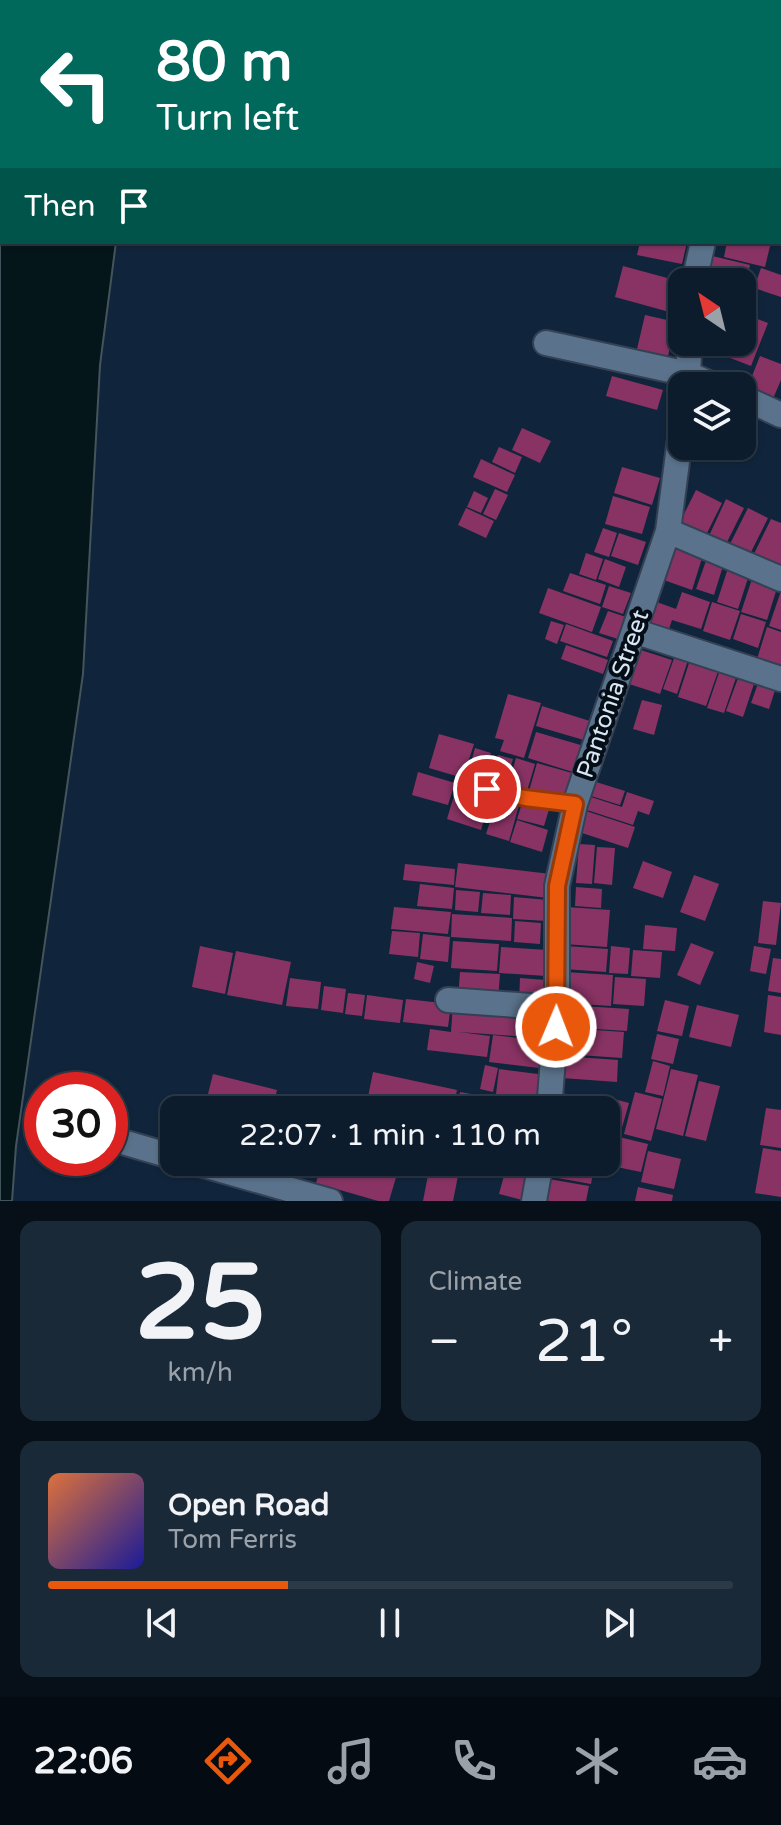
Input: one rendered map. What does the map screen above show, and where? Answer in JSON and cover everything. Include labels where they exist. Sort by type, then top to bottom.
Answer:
[{"type":"street","points":[[697,268],[703,244]]},
{"type":"street","points":[[546,343],[668,375]]},
{"type":"street","points":[[756,403],[781,415]]},
{"type":"street","name":"Pantonia Street","points":[[550,1096],[557,1008],[557,886],[575,804],[668,531],[677,460]]},
{"type":"street","points":[[668,531],[781,579]]},
{"type":"street","points":[[634,631],[781,679]]},
{"type":"street","points":[[448,1000],[557,1008]]},
{"type":"street","points":[[128,1144],[160,1153]]},
{"type":"street","points":[[242,1176],[330,1201]]},
{"type":"street","points":[[534,1201],[538,1176]]},
{"type":"lane","points":[[487,789],[525,798],[575,804]]},
{"type":"shaded area","points":[[0,244],[116,244],[100,365],[83,674],[27,1072],[24,1072],[12,1201],[0,1201]]},
{"type":"building","points":[[640,244],[687,244],[682,264],[637,255]]},
{"type":"building","points":[[727,244],[771,244],[765,267],[724,257]]},
{"type":"building","points":[[708,255],[750,265],[749,268],[705,268]]},
{"type":"building","points":[[623,266],[668,278],[668,312],[615,297]]},
{"type":"building","points":[[761,268],[781,275],[781,297],[756,289]]},
{"type":"building","points":[[645,315],[668,320],[668,356],[637,349]]},
{"type":"building","points":[[756,318],[768,323],[756,353]]},
{"type":"building","points":[[725,356],[755,356],[751,366]]},
{"type":"building","points":[[760,356],[781,364],[781,380],[772,401],[756,395],[754,372]]},
{"type":"building","points":[[612,376],[663,390],[657,410],[606,396]]},
{"type":"building","points":[[522,428],[551,441],[540,463],[512,450]]},
{"type":"building","points":[[499,447],[522,457],[515,473],[492,462]]},
{"type":"building","points":[[481,459],[515,475],[507,492],[473,477]]},
{"type":"building","points":[[622,467],[660,478],[652,505],[614,493]]},
{"type":"building","points":[[495,489],[508,495],[496,520],[483,514]]},
{"type":"building","points":[[696,490],[722,503],[704,539],[678,526]]},
{"type":"building","points":[[474,491],[488,498],[481,513],[467,507]]},
{"type":"building","points":[[613,496],[650,507],[642,534],[605,524]]},
{"type":"building","points":[[726,499],[744,508],[725,546],[708,538]]},
{"type":"building","points":[[466,508],[494,521],[486,538],[458,525]]},
{"type":"building","points":[[748,508],[768,518],[749,556],[729,546]]},
{"type":"building","points":[[771,519],[781,523],[781,572],[752,558]]},
{"type":"building","points":[[603,528],[617,533],[609,557],[594,552]]},
{"type":"building","points":[[619,533],[646,542],[638,565],[611,556]]},
{"type":"building","points":[[670,544],[703,555],[692,590],[658,578]]},
{"type":"building","points":[[586,553],[603,559],[596,580],[579,574]]},
{"type":"building","points":[[605,559],[626,567],[619,587],[598,579]]},
{"type":"building","points":[[706,561],[723,566],[714,595],[696,589]]},
{"type":"building","points":[[729,565],[750,572],[738,609],[717,602]]},
{"type":"building","points":[[570,573],[606,585],[600,604],[563,591]]},
{"type":"building","points":[[752,579],[777,588],[767,620],[741,612]]},
{"type":"building","points":[[609,586],[631,593],[623,614],[602,607]]},
{"type":"building","points":[[548,588],[601,607],[592,632],[539,613]]},
{"type":"building","points":[[781,591],[781,630],[769,626]]},
{"type":"building","points":[[682,592],[710,602],[701,629],[672,620],[667,635],[645,628],[654,601],[676,609]]},
{"type":"building","points":[[712,602],[740,611],[730,640],[703,631]]},
{"type":"building","points":[[608,611],[626,617],[618,639],[599,633]]},
{"type":"building","points":[[741,614],[766,622],[758,648],[733,639]]},
{"type":"building","points":[[551,621],[564,625],[557,644],[545,639]]},
{"type":"building","points":[[566,624],[613,641],[607,657],[560,641]]},
{"type":"building","points":[[767,627],[781,632],[781,667],[757,659]]},
{"type":"building","points":[[566,645],[608,660],[603,674],[561,659]]},
{"type":"building","points":[[638,649],[672,660],[660,694],[626,683]]},
{"type":"building","points":[[677,650],[690,654],[677,694],[663,689]]},
{"type":"building","points":[[692,654],[721,663],[706,706],[678,697]]},
{"type":"building","points":[[722,664],[739,669],[724,713],[707,708]]},
{"type":"building","points":[[741,670],[757,675],[743,717],[726,711]]},
{"type":"building","points":[[761,675],[778,681],[769,709],[751,703]]},
{"type":"building","points":[[508,694],[541,703],[524,758],[500,751],[504,740],[495,738]]},
{"type":"building","points":[[642,700],[662,705],[654,735],[633,729]]},
{"type":"building","points":[[542,706],[593,722],[587,741],[536,726]]},
{"type":"building","points":[[536,732],[584,746],[576,773],[528,758]]},
{"type":"building","points":[[439,734],[474,744],[463,778],[429,768]]},
{"type":"building","points":[[475,748],[491,753],[483,782],[467,777]]},
{"type":"building","points":[[498,755],[513,759],[505,786],[490,782]]},
{"type":"building","points":[[516,758],[535,764],[527,791],[508,786]]},
{"type":"building","points":[[537,763],[572,773],[564,801],[529,791]]},
{"type":"building","points":[[418,772],[455,783],[448,805],[412,795]]},
{"type":"building","points":[[458,782],[492,793],[481,830],[447,819]]},
{"type":"building","points":[[596,782],[625,791],[620,805],[591,796]]},
{"type":"building","points":[[494,790],[521,798],[509,841],[486,834],[492,815],[488,813]]},
{"type":"building","points":[[627,792],[654,801],[649,815],[638,811],[633,825],[587,810],[591,797],[622,807]]},
{"type":"building","points":[[523,800],[550,806],[544,826],[517,819]]},
{"type":"building","points":[[586,811],[635,827],[628,848],[579,832]]},
{"type":"building","points":[[517,820],[548,830],[542,852],[510,842]]},
{"type":"building","points":[[579,844],[595,845],[592,884],[576,883]]},
{"type":"building","points":[[597,847],[615,848],[612,885],[594,883]]},
{"type":"building","points":[[643,861],[672,872],[663,898],[633,888]]},
{"type":"building","points":[[458,863],[551,874],[548,898],[455,887]]},
{"type":"building","points":[[405,864],[455,869],[454,885],[403,880]]},
{"type":"building","points":[[694,875],[719,884],[705,921],[680,912]]},
{"type":"building","points":[[420,884],[454,888],[452,909],[417,906]]},
{"type":"building","points":[[576,887],[602,889],[601,908],[575,906]]},
{"type":"building","points":[[456,890],[480,892],[478,912],[455,910]]},
{"type":"building","points":[[483,893],[511,895],[510,915],[481,913]]},
{"type":"building","points":[[514,897],[548,900],[547,921],[513,919]]},
{"type":"building","points":[[763,901],[781,903],[776,945],[758,943]]},
{"type":"building","points":[[394,907],[451,912],[448,934],[391,929]]},
{"type":"building","points":[[567,907],[610,910],[607,947],[564,944]]},
{"type":"building","points":[[452,914],[512,918],[511,941],[451,937]]},
{"type":"building","points":[[515,921],[541,923],[540,944],[514,942]]},
{"type":"building","points":[[645,925],[677,928],[675,951],[643,949]]},
{"type":"building","points":[[392,931],[420,933],[418,957],[389,954]]},
{"type":"building","points":[[423,934],[450,937],[448,962],[420,959]]},
{"type":"building","points":[[453,941],[499,944],[497,971],[451,968]]},
{"type":"building","points":[[691,943],[714,952],[700,985],[677,975]]},
{"type":"building","points":[[200,946],[233,953],[225,994],[192,987]]},
{"type":"building","points":[[566,946],[608,949],[606,972],[564,969]]},
{"type":"building","points":[[611,946],[630,948],[628,974],[609,973]]},
{"type":"building","points":[[754,946],[771,949],[766,974],[750,971]]},
{"type":"building","points":[[501,947],[548,950],[546,976],[499,973]]},
{"type":"building","points":[[633,950],[662,952],[660,978],[631,976]]},
{"type":"building","points":[[236,951],[291,962],[282,1005],[227,995]]},
{"type":"building","points":[[773,958],[781,959],[781,993],[768,991]]},
{"type":"building","points":[[417,962],[434,966],[430,983],[414,979]]},
{"type":"building","points":[[460,972],[500,974],[498,1000],[458,998]]},
{"type":"building","points":[[565,972],[613,975],[611,1006],[563,1003]]},
{"type":"building","points":[[615,977],[646,979],[644,1006],[613,1004]]},
{"type":"building","points":[[290,978],[321,982],[318,1009],[286,1006]]},
{"type":"building","points":[[520,978],[546,980],[545,1004],[519,1002]]},
{"type":"building","points":[[324,986],[346,989],[343,1013],[321,1010]]},
{"type":"building","points":[[348,993],[365,995],[362,1016],[345,1014]]},
{"type":"building","points":[[367,995],[403,1000],[400,1023],[364,1019]]},
{"type":"building","points":[[768,995],[781,997],[781,1035],[764,1032]]},
{"type":"building","points":[[406,999],[451,1004],[448,1027],[403,1022]]},
{"type":"building","points":[[665,1000],[689,1006],[682,1036],[657,1031]]},
{"type":"building","points":[[453,1003],[544,1010],[542,1038],[459,1032],[490,1036],[487,1057],[427,1050],[430,1029],[451,1032]]},
{"type":"building","points":[[566,1005],[629,1009],[627,1031],[564,1027]]},
{"type":"building","points":[[697,1005],[739,1015],[731,1047],[689,1037]]},
{"type":"building","points":[[566,1028],[624,1032],[622,1058],[564,1054]]},
{"type":"building","points":[[657,1034],[679,1039],[673,1064],[651,1059]]},
{"type":"building","points":[[493,1035],[543,1041],[539,1068],[489,1062]]},
{"type":"building","points":[[563,1056],[618,1060],[617,1082],[562,1078]]},
{"type":"building","points":[[653,1061],[670,1066],[663,1096],[645,1092]]},
{"type":"building","points":[[485,1065],[498,1068],[493,1092],[480,1089]]},
{"type":"building","points":[[499,1069],[546,1075],[543,1096],[496,1094]]},
{"type":"building","points":[[671,1069],[698,1075],[683,1136],[656,1129]]},
{"type":"building","points":[[373,1072],[457,1090],[456,1096],[368,1096]]},
{"type":"building","points":[[213,1074],[277,1090],[276,1096],[208,1096]]},
{"type":"building","points":[[699,1081],[720,1086],[706,1141],[685,1136]]},
{"type":"building","points":[[460,1092],[482,1096],[459,1096]]},
{"type":"building","points":[[635,1092],[662,1099],[651,1141],[624,1134]]},
{"type":"building","points":[[620,1101],[629,1103],[620,1131]]},
{"type":"building","points":[[766,1108],[781,1110],[781,1148],[760,1145]]},
{"type":"building","points":[[620,1137],[648,1144],[641,1172],[620,1168]]},
{"type":"building","points":[[763,1148],[781,1151],[781,1197],[755,1193]]},
{"type":"building","points":[[648,1151],[681,1159],[674,1189],[641,1182]]},
{"type":"building","points":[[318,1176],[396,1176],[389,1201],[378,1201],[316,1183]]},
{"type":"building","points":[[428,1176],[458,1176],[453,1201],[423,1201]]},
{"type":"building","points":[[504,1176],[532,1179],[526,1201],[499,1194]]},
{"type":"building","points":[[552,1176],[593,1176],[591,1184]]},
{"type":"building","points":[[549,1179],[589,1186],[586,1201],[545,1201]]},
{"type":"building","points":[[638,1187],[673,1195],[672,1201],[635,1201]]},
{"type":"route","points":[[487,789],[525,798],[575,804],[557,886],[556,1027]]}]
